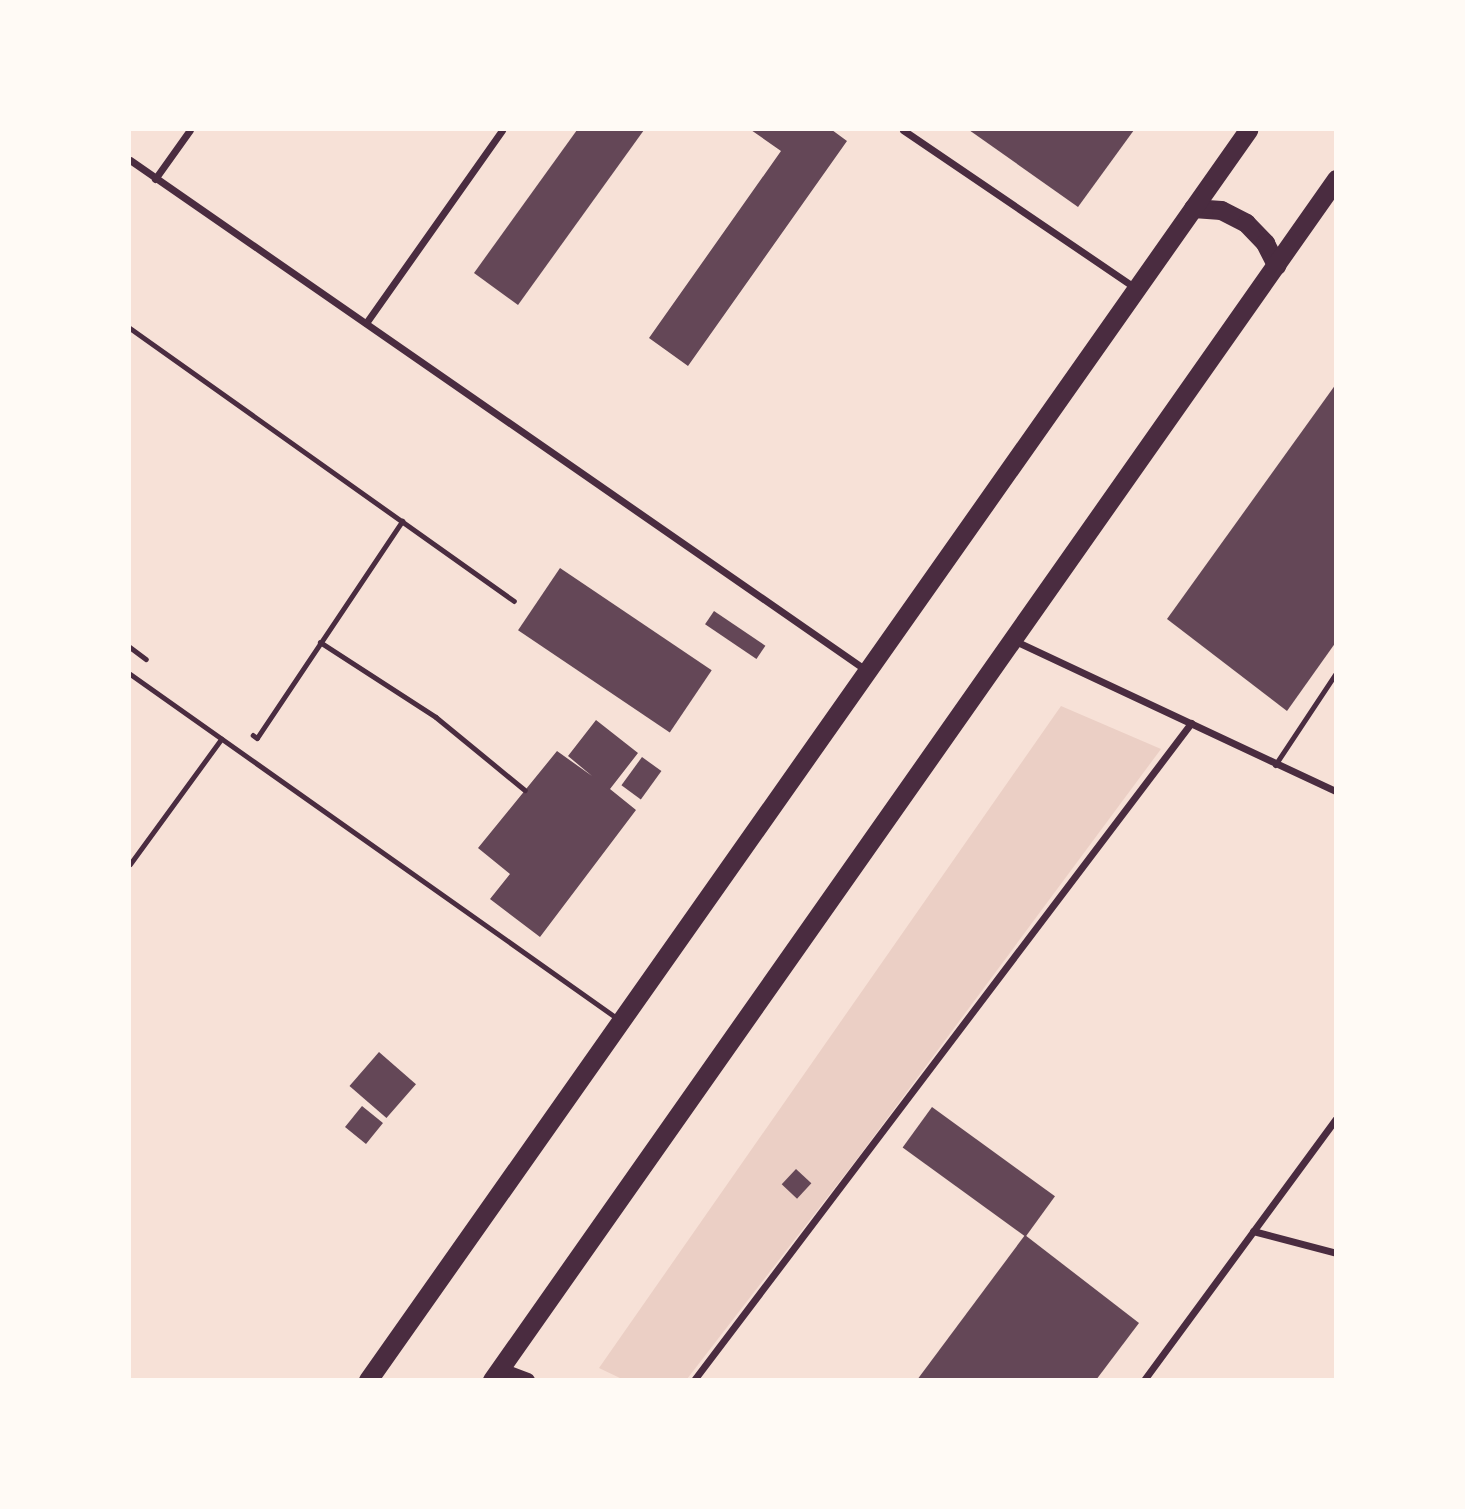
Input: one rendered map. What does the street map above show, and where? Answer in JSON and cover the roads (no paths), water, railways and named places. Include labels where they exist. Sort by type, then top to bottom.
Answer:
[{"type":"highway","points":[[368,1380],[1248,130]]},
{"type":"highway","points":[[495,1374],[1335,179]]},
{"type":"highway","points":[[1193,208],[1221,210],[1246,223],[1265,243],[1276,265]]},
{"type":"main road","points":[[495,1374],[528,1380]]},
{"type":"street","points":[[155,179],[190,130]]},
{"type":"street","points":[[366,323],[502,130]]},
{"type":"street","points":[[903,130],[1136,289]]},
{"type":"street","points":[[130,160],[867,671]]},
{"type":"street","points":[[1012,639],[1335,791]]},
{"type":"street","points":[[694,1380],[1191,723]]},
{"type":"street","points":[[1144,1380],[1335,1119]]},
{"type":"street","points":[[1253,1231],[1335,1253]]},
{"type":"lane","points":[[1275,765],[1335,673]]},
{"type":"lane","points":[[130,674],[621,1021]]},
{"type":"lane","points":[[130,864],[221,739]]}]
